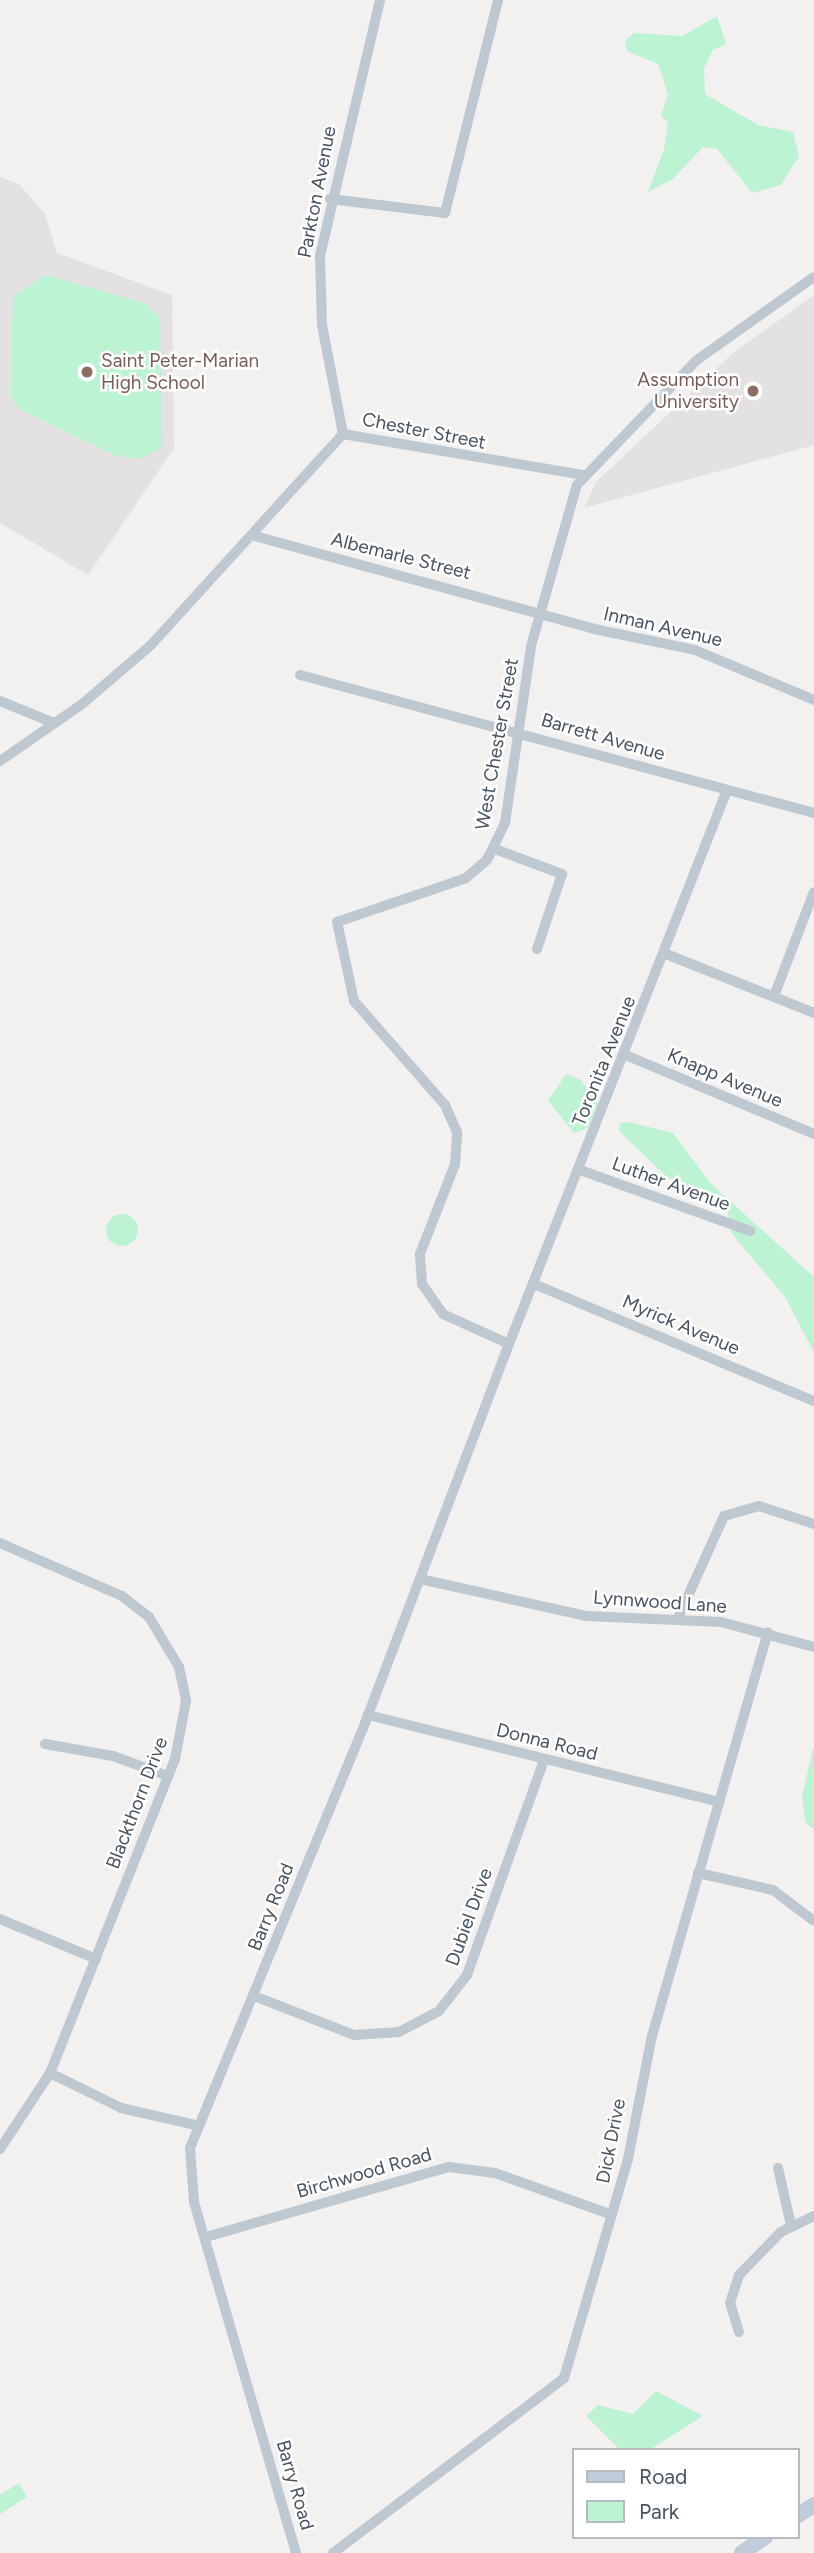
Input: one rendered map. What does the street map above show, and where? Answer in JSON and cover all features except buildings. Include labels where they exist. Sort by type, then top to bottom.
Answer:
[{"type":"main road","points":[[742,2553],[762,2539]]},
{"type":"street","name":"Parkton Avenue","points":[[343,434],[320,302],[330,199],[380,0]]},
{"type":"street","points":[[330,199],[445,213],[498,0]]},
{"type":"street","points":[[583,475],[697,360],[814,277]]},
{"type":"street","name":"Chester Street","points":[[0,761],[54,723],[134,660],[255,536],[343,434],[583,475]]},
{"type":"street","name":"West Chester Street","points":[[509,1344],[451,1318],[430,1300],[418,1265],[455,1164],[457,1132],[445,1105],[354,1001],[337,922],[466,878],[495,849],[539,611],[561,525],[583,475]]},
{"type":"street","name":"Albemarle Street","points":[[255,536],[539,611]]},
{"type":"street","name":"Inman Avenue","points":[[539,611],[719,657],[814,700]]},
{"type":"street","name":"Barrett Avenue","points":[[300,674],[518,730],[814,813]]},
{"type":"street","points":[[0,701],[54,723]]},
{"type":"street","name":"Toronita Avenue","points":[[509,1344],[580,1170],[623,1054],[666,954],[727,790]]},
{"type":"street","points":[[495,849],[562,874],[537,949]]},
{"type":"street","points":[[774,996],[814,892]]},
{"type":"street","points":[[666,954],[814,1013]]},
{"type":"street","name":"Knapp Avenue","points":[[623,1054],[814,1134]]},
{"type":"street","name":"Luther Avenue","points":[[580,1170],[750,1231]]},
{"type":"street","name":"Myrick Avenue","points":[[534,1284],[814,1401]]},
{"type":"street","name":"Barry Road","points":[[296,2553],[188,2170],[196,2125],[254,1996],[368,1715],[509,1344]]},
{"type":"street","points":[[678,1618],[724,1516],[759,1506],[814,1524]]},
{"type":"street","name":"Blackthorn Drive","points":[[0,1543],[122,1596],[159,1631],[179,1667],[186,1701],[168,1776],[50,2073],[0,2149]]},
{"type":"street","name":"Lynnwood Lane","points":[[420,1579],[587,1616],[678,1618],[768,1632],[814,1647]]},
{"type":"street","name":"Dick Drive","points":[[333,2553],[557,2387],[575,2349],[612,2215],[643,2069],[768,1632]]},
{"type":"street","name":"Donna Road","points":[[368,1715],[719,1802]]},
{"type":"street","points":[[45,1744],[101,1752],[168,1776]]},
{"type":"street","name":"Dubiel Drive","points":[[254,1996],[362,2036],[399,2032],[439,2011],[467,1975],[544,1760]]},
{"type":"street","points":[[698,1873],[773,1891],[814,1921]]},
{"type":"street","points":[[0,1919],[96,1959]]},
{"type":"street","points":[[50,2073],[121,2108],[196,2125]]},
{"type":"street","name":"Birchwood Road","points":[[206,2237],[449,2167],[495,2173],[612,2215]]},
{"type":"street","points":[[778,2168],[790,2225]]},
{"type":"street","points":[[739,2332],[730,2303],[734,2285],[790,2225],[814,2216]]},
{"type":"shaded area","name":"Saint Peter-Marian High School","points":[[0,177],[19,184],[45,214],[57,253],[172,295],[174,448],[88,575],[0,523]]},
{"type":"shaded area","name":"Assumption University","points":[[814,295],[814,445],[584,508],[596,482],[733,353]]},
{"type":"green space","points":[[717,16],[726,44],[713,50],[704,68],[705,94],[758,125],[793,132],[799,156],[781,185],[752,193],[717,149],[703,147],[673,179],[648,192],[664,149],[668,123],[661,115],[668,95],[658,64],[627,51],[625,41],[634,33],[682,36]]},
{"type":"green space","points":[[46,275],[145,303],[160,319],[162,448],[141,459],[116,456],[20,409],[10,396],[13,296]]},
{"type":"green space","points":[[566,1074],[581,1080],[598,1104],[588,1128],[574,1133],[548,1101]]},
{"type":"green space","points":[[629,1122],[673,1133],[711,1184],[814,1277],[814,1353],[785,1297],[732,1234],[727,1210],[667,1177],[619,1131],[620,1123]]},
{"type":"green space","points":[[122,1214],[134,1218],[138,1230],[134,1242],[122,1246],[110,1242],[106,1230],[110,1218]]},
{"type":"green space","points":[[814,1744],[813,1829],[805,1822],[802,1796]]},
{"type":"green space","points":[[656,2391],[703,2416],[652,2448],[618,2448],[586,2416],[598,2405],[633,2414]]},
{"type":"green space","points":[[19,2483],[27,2497],[0,2514],[0,2495]]},
{"type":"place","name":"Saint Peter-Marian High School","points":[[87,372]]},
{"type":"place","name":"Assumption University","points":[[753,391]]}]
